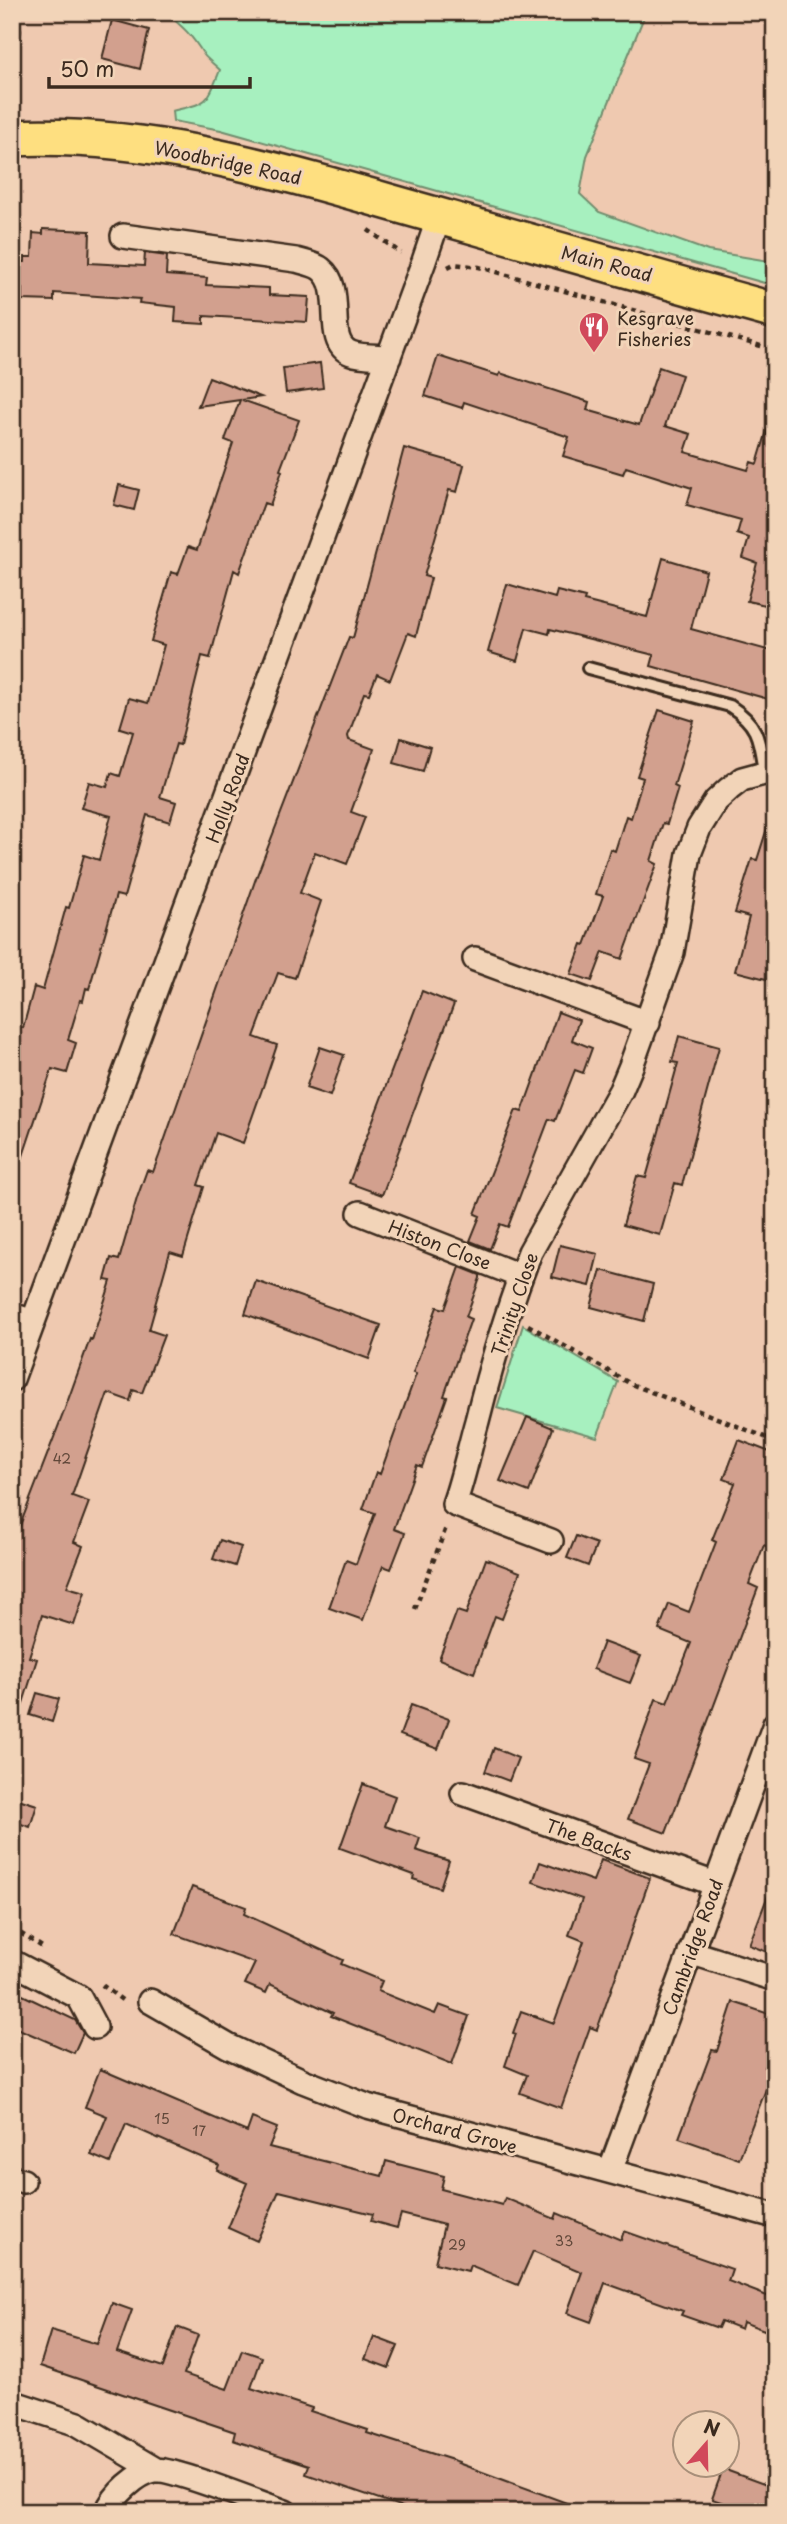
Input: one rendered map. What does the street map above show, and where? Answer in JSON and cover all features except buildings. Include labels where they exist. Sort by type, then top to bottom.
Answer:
[{"type":"main road","name":"Woodbridge Road","points":[[12,138],[102,140],[178,149],[277,171],[439,217]]},
{"type":"main road","name":"Main Road","points":[[439,217],[775,311]]},
{"type":"street","name":"Holly Road","points":[[12,1378],[22,1318],[389,357],[439,217]]},
{"type":"street","points":[[123,236],[296,260],[320,268],[333,283],[336,297],[336,333],[343,347],[350,353],[389,357]]},
{"type":"street","name":"Trinity Close","points":[[454,1504],[465,1474],[477,1421],[520,1276],[539,1234],[621,1090],[648,1023],[672,951],[689,854],[699,828],[722,795],[742,779],[769,771]]},
{"type":"street","points":[[475,959],[648,1023]]},
{"type":"street","name":"Histon Close","points":[[360,1213],[520,1276]]},
{"type":"street","points":[[454,1504],[551,1541]]},
{"type":"street","name":"Cambridge Road","points":[[610,2171],[775,1724]]},
{"type":"street","name":"The Backs","points":[[463,1793],[715,1884]]},
{"type":"street","points":[[691,1952],[775,1979]]},
{"type":"street","points":[[12,1962],[79,1997],[95,2027]]},
{"type":"street","name":"Orchard Grove","points":[[150,2001],[228,2046],[303,2081],[367,2106],[775,2216]]},
{"type":"street","points":[[17,2404],[78,2424],[156,2470],[182,2476],[285,2512]]},
{"type":"street","points":[[107,2512],[128,2483],[156,2470]]},
{"type":"lane","points":[[588,668],[730,706],[748,718],[760,742],[769,771]]},
{"type":"path","points":[[356,223],[399,252],[445,269],[454,264],[479,267],[775,350]]},
{"type":"path","points":[[509,1314],[631,1384],[775,1441]]},
{"type":"path","points":[[415,1609],[454,1504]]},
{"type":"green space","points":[[165,12],[646,12],[587,156],[580,194],[599,212],[708,251],[775,262],[775,286],[221,130],[173,121],[172,111],[205,100],[220,70],[204,55],[187,32]]},
{"type":"green space","points":[[523,1325],[618,1382],[597,1437],[497,1408]]},
{"type":"place","name":"Kesgrave Fisheries","points":[[594,354]]}]
